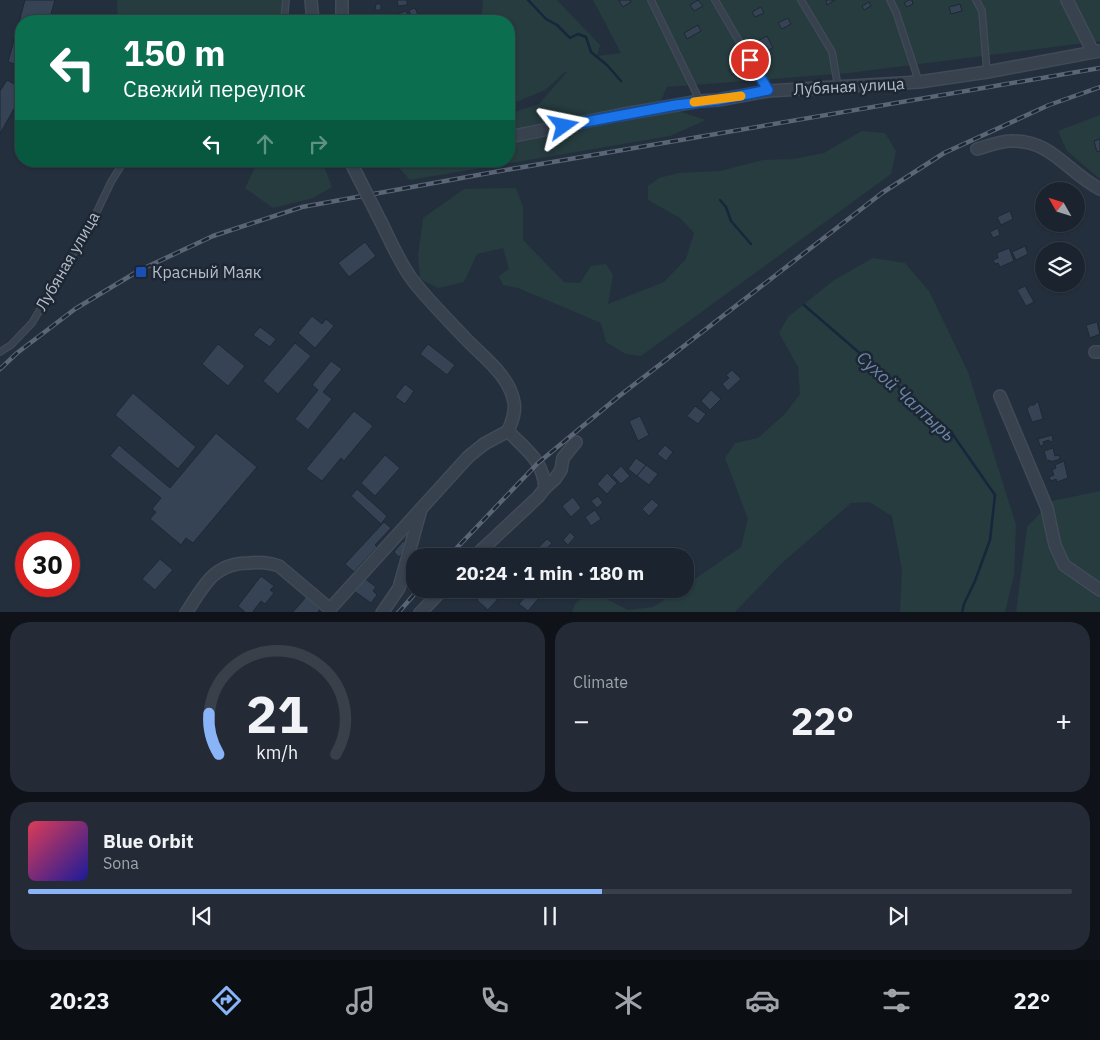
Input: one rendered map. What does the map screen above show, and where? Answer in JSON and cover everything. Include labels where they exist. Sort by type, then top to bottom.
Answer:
[{"type":"street","points":[[311,0],[312,15]]},
{"type":"street","points":[[342,0],[342,15]]},
{"type":"street","points":[[1068,0],[1096,51]]},
{"type":"street","name":"Лубяная улица","points":[[515,137],[619,115],[700,101],[718,100],[768,90],[838,88],[862,84],[919,82],[987,72],[1096,51]]},
{"type":"street","points":[[977,148],[1009,141],[1029,142],[1046,148],[1086,182],[1100,189]]},
{"type":"street","points":[[186,612],[218,570],[228,565],[240,563],[269,562],[279,566],[328,611],[468,457],[484,444],[508,431],[514,415],[514,402],[508,387],[498,370],[413,281],[395,250],[353,167]]},
{"type":"street","points":[[1000,396],[1047,508],[1055,545],[1064,565],[1100,590]]},
{"type":"street","points":[[508,431],[538,462],[544,474],[545,488]]},
{"type":"street","points":[[484,548],[538,497],[555,478],[560,470],[563,458],[576,442]]},
{"type":"street","points":[[382,612],[399,588],[421,508]]},
{"type":"street","points":[[420,612],[434,598]]},
{"type":"lane","points":[[285,15],[286,0]]},
{"type":"lane","points":[[651,0],[700,101]]},
{"type":"lane","points":[[716,0],[768,90]]},
{"type":"lane","points":[[802,0],[832,52],[838,88]]},
{"type":"lane","points":[[890,0],[896,12],[919,82]]},
{"type":"lane","points":[[976,0],[982,11],[987,72]]},
{"type":"lane","name":"Лубяная улица","points":[[0,352],[11,346],[32,323],[90,224],[120,167]]},
{"type":"green space","points":[[117,0],[287,0],[288,15],[118,15]]},
{"type":"green space","points":[[483,0],[557,0],[600,45],[597,56],[621,53],[593,0],[1100,0],[1100,41],[849,73],[667,87],[659,105],[706,120],[670,136],[515,162],[515,112],[539,104],[567,72],[545,90],[515,102],[515,15],[482,15]]},
{"type":"green space","points":[[1100,115],[1100,179],[1067,151],[1058,131]]},
{"type":"green space","points":[[862,131],[885,133],[896,151],[891,174],[641,356],[626,354],[606,342],[601,323],[518,288],[503,285],[499,276],[509,269],[503,248],[477,254],[464,282],[438,288],[420,279],[418,255],[423,218],[464,189],[516,188],[523,207],[523,240],[564,282],[580,283],[591,266],[606,264],[613,275],[608,304],[664,282],[686,259],[694,233],[680,218],[648,200],[648,186],[659,178],[678,173],[720,171],[763,160],[793,159],[824,153]]},
{"type":"green space","points":[[255,167],[324,167],[332,187],[313,198],[273,208],[245,188]]},
{"type":"green space","points":[[399,167],[487,167],[410,180]]},
{"type":"green space","points":[[873,258],[905,263],[929,291],[968,372],[1016,525],[1014,575],[1005,612],[900,612],[902,570],[892,516],[869,502],[851,503],[781,564],[735,612],[572,612],[575,604],[582,598],[605,598],[628,610],[653,607],[667,598],[694,598],[694,580],[741,547],[748,519],[725,458],[735,443],[758,438],[785,414],[800,394],[798,367],[779,333],[788,317],[834,280]]},
{"type":"green space","points":[[1100,491],[1100,612],[1016,612],[1027,527],[1052,501]]},
{"type":"building","points":[[25,0],[55,0],[51,15],[21,15]]},
{"type":"building","points":[[397,0],[407,0],[407,5],[398,6]]},
{"type":"building","points":[[630,0],[631,2],[623,7],[619,1]]},
{"type":"building","points":[[698,0],[703,6],[694,11],[690,5]]},
{"type":"building","points":[[826,0],[835,0],[827,5]]},
{"type":"building","points":[[912,0],[913,4],[907,7],[904,3]]},
{"type":"building","points":[[869,2],[871,6],[864,10],[862,6]]},
{"type":"building","points":[[376,4],[381,4],[381,10],[375,10]]},
{"type":"building","points":[[960,4],[962,11],[951,14],[949,7]]},
{"type":"building","points":[[761,7],[764,13],[755,17],[752,12]]},
{"type":"building","points":[[415,8],[418,15],[411,15],[409,10]]},
{"type":"building","points":[[406,11],[407,15],[395,15]]},
{"type":"building","points":[[788,18],[791,24],[782,29],[778,23]]},
{"type":"building","points":[[698,25],[701,31],[687,39],[684,33]]},
{"type":"building","points":[[15,36],[15,64],[8,62]]},
{"type":"building","points":[[767,36],[773,48],[760,55],[754,43]]},
{"type":"building","points":[[734,67],[737,72],[732,75],[729,70]]},
{"type":"building","points":[[7,80],[15,85],[15,107],[0,134],[0,91]]},
{"type":"building","points":[[1100,139],[1100,151],[1097,152],[1094,141]]},
{"type":"building","points":[[1010,211],[1013,219],[1001,225],[997,217]]},
{"type":"building","points":[[998,228],[1000,235],[993,238],[990,232]]},
{"type":"building","points":[[365,242],[376,256],[349,277],[338,263]]},
{"type":"building","points":[[1025,246],[1028,254],[1016,260],[1012,252]]},
{"type":"building","points":[[1009,248],[1014,261],[1000,267],[998,263],[995,264],[993,260],[998,258],[997,253]]},
{"type":"building","points":[[1025,286],[1034,302],[1026,306],[1017,290]]},
{"type":"building","points":[[312,316],[322,324],[326,319],[334,326],[315,348],[298,333]]},
{"type":"building","points":[[1097,322],[1100,334],[1090,338],[1086,325]]},
{"type":"building","points":[[260,327],[276,339],[270,347],[253,335]]},
{"type":"building","points":[[295,343],[311,356],[278,394],[263,381]]},
{"type":"building","points":[[218,344],[245,366],[228,386],[202,364]]},
{"type":"building","points":[[428,344],[455,365],[447,375],[420,354]]},
{"type":"building","points":[[331,361],[342,369],[323,392],[332,399],[308,430],[295,419],[318,390],[312,385]]},
{"type":"building","points":[[732,370],[741,379],[728,391],[722,384],[729,378],[726,375]]},
{"type":"building","points":[[405,384],[414,391],[405,404],[395,397]]},
{"type":"building","points":[[711,390],[721,399],[710,410],[701,401]]},
{"type":"building","points":[[133,393],[196,447],[178,469],[115,415]]},
{"type":"building","points":[[1038,401],[1043,419],[1032,422],[1027,409]]},
{"type":"building","points":[[695,406],[706,414],[698,424],[687,416]]},
{"type":"building","points":[[354,411],[373,426],[344,461],[341,458],[322,481],[306,469]]},
{"type":"building","points":[[640,416],[649,435],[638,441],[629,421]]},
{"type":"building","points":[[216,433],[257,467],[193,543],[186,538],[181,545],[150,519],[156,512],[152,509],[161,498],[110,456],[119,445],[170,488]]},
{"type":"building","points":[[1052,435],[1053,441],[1043,442],[1044,445],[1040,446],[1038,439]]},
{"type":"building","points":[[665,445],[673,452],[666,461],[657,454]]},
{"type":"building","points":[[1053,448],[1055,456],[1059,455],[1060,459],[1047,461],[1044,451]]},
{"type":"building","points":[[385,455],[400,468],[375,496],[361,483]]},
{"type":"building","points":[[636,458],[646,465],[637,476],[628,469]]},
{"type":"building","points":[[1064,461],[1068,478],[1057,482],[1056,479],[1051,481],[1049,477],[1054,475],[1052,470],[1056,468],[1055,465]]},
{"type":"building","points":[[646,465],[658,474],[649,485],[637,476]]},
{"type":"building","points":[[621,466],[630,476],[621,484],[612,475]]},
{"type":"building","points":[[607,473],[617,483],[607,494],[597,484]]},
{"type":"building","points":[[357,489],[387,516],[381,524],[351,496]]},
{"type":"building","points":[[598,496],[603,503],[597,508],[591,501]]},
{"type":"building","points":[[573,497],[581,508],[571,517],[562,506]]},
{"type":"building","points":[[652,499],[659,505],[649,516],[642,509]]},
{"type":"building","points":[[595,510],[601,519],[591,526],[585,517]]},
{"type":"building","points":[[384,522],[391,528],[375,545],[377,547],[354,572],[345,564]]},
{"type":"building","points":[[570,532],[575,537],[568,545],[563,540]]},
{"type":"building","points":[[547,539],[552,543],[547,548],[539,547]]},
{"type":"building","points":[[403,541],[409,546],[399,557],[394,552]]},
{"type":"building","points":[[160,559],[173,570],[155,590],[142,579]]},
{"type":"building","points":[[261,576],[274,586],[270,590],[274,593],[265,604],[261,601],[253,612],[245,612],[238,606]]},
{"type":"building","points":[[364,578],[376,587],[373,591],[377,595],[371,603],[354,591]]},
{"type":"building","points":[[306,597],[320,609],[318,612],[293,612]]},
{"type":"building","points":[[479,598],[495,598],[497,600],[488,610],[477,600]]},
{"type":"building","points":[[524,598],[538,599],[528,611],[519,604]]},
{"type":"waterway","name":"Сухой Чалтырь","points":[[528,0],[546,19],[557,25],[570,38],[578,34],[586,37],[591,52],[607,65],[621,81]]},
{"type":"waterway","name":"Сухой Чалтырь","points":[[720,200],[726,207],[731,221],[751,244]]},
{"type":"waterway","name":"Сухой Чалтырь","points":[[804,305],[951,432],[995,495],[990,540],[962,612]]},
{"type":"railway","points":[[0,369],[17,353],[75,309],[140,270],[213,236],[302,207],[1100,68]]},
{"type":"railway","points":[[457,548],[538,463],[618,397],[882,193],[944,153],[1049,105],[1100,87]]},
{"type":"railway","points":[[399,612],[411,598]]},
{"type":"slow traffic","points":[[694,102],[741,96]]},
{"type":"place","name":"Красный Маяк","points":[[141,272]]},
{"type":"route","points":[[564,126],[768,90],[750,60]]}]
